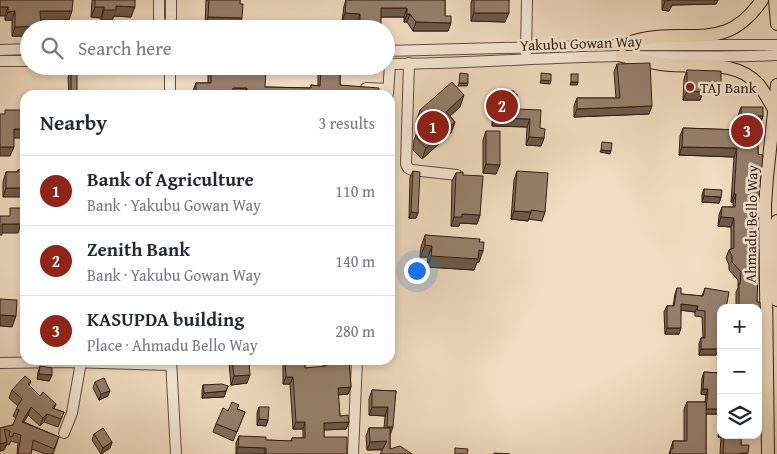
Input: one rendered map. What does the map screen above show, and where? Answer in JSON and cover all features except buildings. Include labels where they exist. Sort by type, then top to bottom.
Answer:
[{"type":"main road","points":[[622,51],[655,37],[694,37],[723,33],[745,20],[762,0]]},
{"type":"main road","points":[[775,0],[777,24]]},
{"type":"main road","points":[[622,51],[654,64],[721,66],[735,70],[748,76],[758,84],[775,111]]},
{"type":"main road","name":"Ahmadu Bello Way","points":[[768,454],[765,205],[766,177],[777,86]]},
{"type":"main road","name":"Ahmadu Bello Way","points":[[777,221],[777,300]]},
{"type":"street","points":[[159,0],[160,20]]},
{"type":"street","points":[[171,0],[171,20]]},
{"type":"street","points":[[526,60],[527,0]]},
{"type":"street","name":"Yakubu Gowan Way","points":[[395,64],[526,60],[622,51],[777,45]]},
{"type":"street","name":"Yakubu Gowan Way","points":[[395,50],[526,47],[741,57],[777,55]]},
{"type":"street","points":[[0,50],[20,50]]},
{"type":"street","points":[[0,61],[20,61]]},
{"type":"street","points":[[409,63],[406,164],[412,170],[457,175]]},
{"type":"street","points":[[170,75],[170,90]]},
{"type":"street","points":[[388,75],[388,90]]},
{"type":"street","points":[[358,88],[373,90]]},
{"type":"street","points":[[0,363],[20,363]]},
{"type":"street","points":[[64,433],[72,413],[80,365]]},
{"type":"street","points":[[171,365],[176,454]]},
{"type":"street","points":[[353,454],[357,365]]},
{"type":"place","name":"TAJ Bank","points":[[690,87]]},
{"type":"place","name":"Zenith Bank","points":[[502,106]]},
{"type":"place","name":"Bank of Agriculture","points":[[433,127]]},
{"type":"place","name":"KASUPDA building","points":[[747,131]]}]
